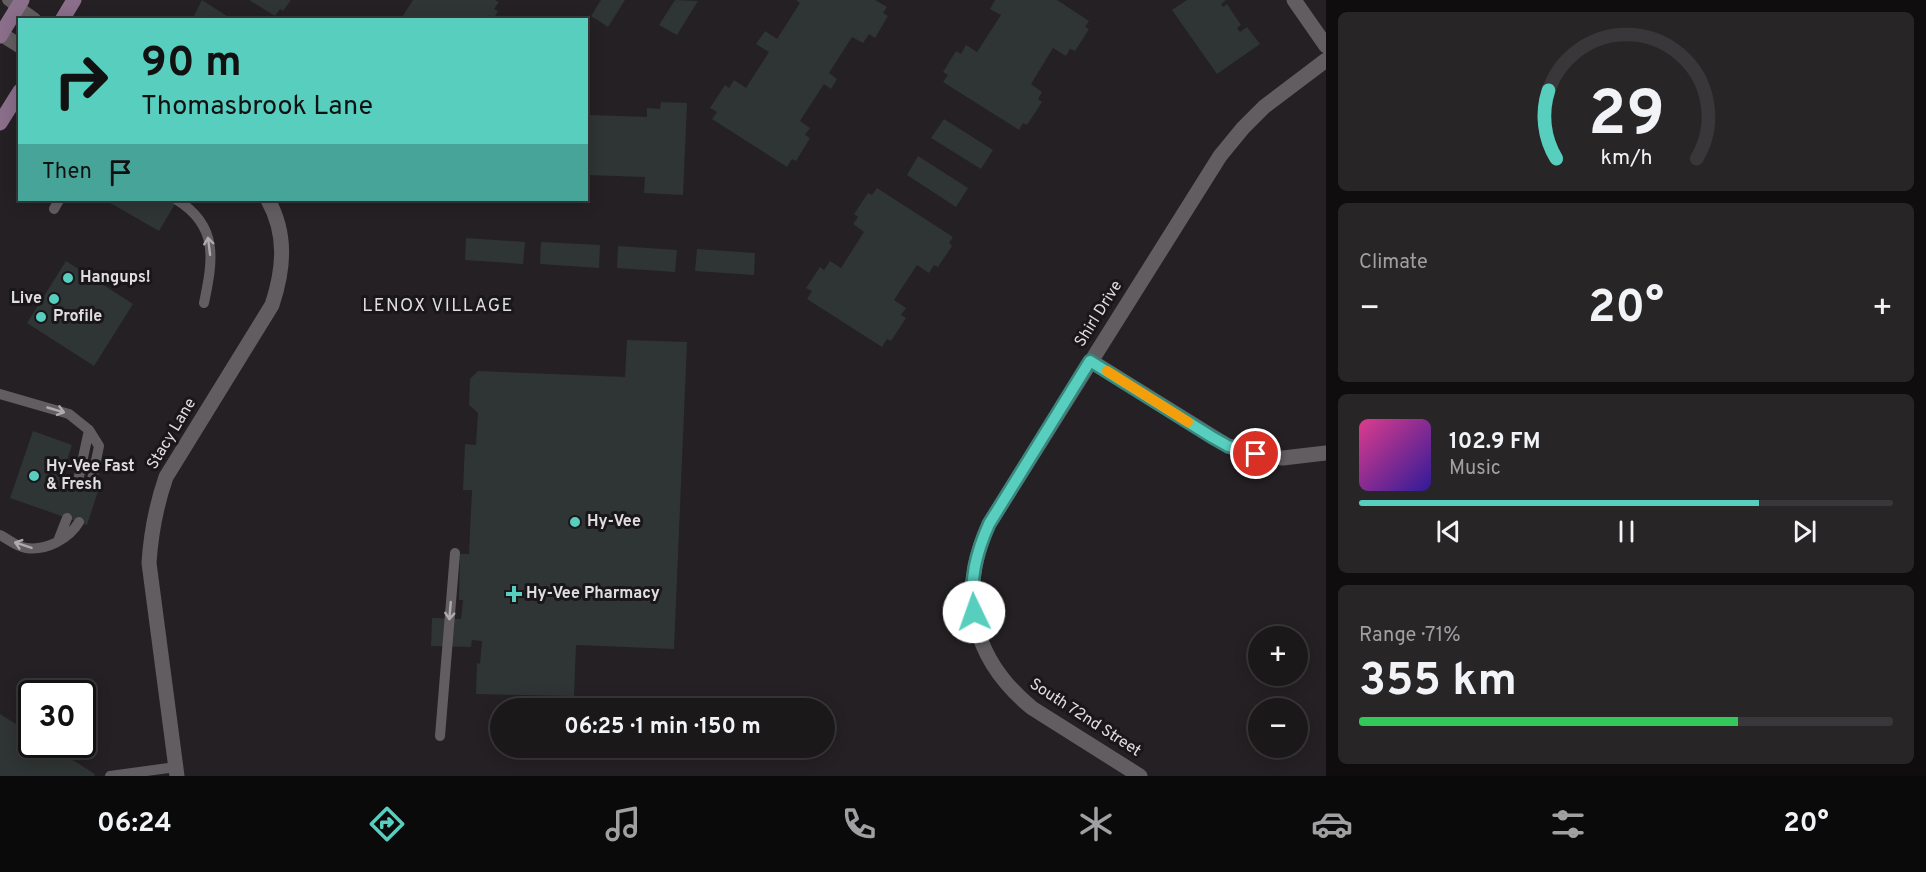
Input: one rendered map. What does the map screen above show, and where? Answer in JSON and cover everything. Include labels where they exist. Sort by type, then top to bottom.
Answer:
[{"type":"main road","points":[[63,18],[74,0]]},
{"type":"main road","points":[[0,34],[15,3]]},
{"type":"main road","points":[[0,123],[18,94]]},
{"type":"street","points":[[1294,0],[1326,46]]},
{"type":"street","points":[[15,3],[32,18]]},
{"type":"street","points":[[0,34],[18,45]]},
{"type":"street","name":"Shirl Drive","points":[[976,628],[972,597],[973,570],[979,545],[989,524],[1220,156],[1264,107],[1326,60]]},
{"type":"street","name":"Stacy Lane","points":[[177,772],[149,563],[150,531],[156,504],[166,477],[272,305],[283,261],[281,233],[274,209],[269,201]]},
{"type":"street","points":[[1090,361],[1228,446],[1283,458],[1326,453]]},
{"type":"street","name":"South 72nd Street","points":[[976,628],[999,676],[1016,695],[1032,708],[1140,776]]},
{"type":"lane","points":[[179,201],[191,208],[204,225],[210,243],[211,272],[204,303]]},
{"type":"lane","points":[[0,394],[69,414],[89,430],[99,446],[91,485]]},
{"type":"lane","points":[[78,481],[89,430]]},
{"type":"lane","points":[[58,541],[67,518]]},
{"type":"lane","points":[[0,535],[24,548],[42,548],[73,533],[79,522]]},
{"type":"lane","points":[[440,736],[455,553]]},
{"type":"lane","points":[[110,776],[177,772]]},
{"type":"building","points":[[202,0],[230,18],[193,18]]},
{"type":"building","points":[[249,0],[291,0],[283,11],[280,9],[275,16]]},
{"type":"building","points":[[413,0],[495,0],[499,2],[494,9],[498,11],[494,18],[401,18]]},
{"type":"building","points":[[601,0],[625,0],[608,27],[591,16]]},
{"type":"building","points":[[675,0],[698,1],[677,35],[659,25]]},
{"type":"building","points":[[796,0],[875,0],[887,7],[883,13],[888,16],[875,38],[869,34],[863,43],[852,37],[829,73],[837,79],[831,89],[824,84],[800,121],[810,128],[805,135],[810,138],[796,161],[792,159],[787,167],[712,119],[717,112],[710,108],[725,85],[729,88],[734,80],[746,88],[769,52],[756,44],[765,31],[777,39],[800,3]]},
{"type":"building","points":[[995,0],[1057,0],[1089,21],[1085,27],[1089,29],[1075,51],[1070,49],[1066,56],[1053,48],[1031,84],[1042,92],[1038,99],[1042,102],[1027,125],[1023,123],[1019,130],[943,82],[948,75],[943,72],[956,51],[961,54],[966,45],[977,52],[1001,15],[990,9]]},
{"type":"building","points":[[1187,0],[1226,0],[1221,4],[1223,7],[1227,4],[1241,25],[1237,28],[1240,32],[1247,27],[1260,44],[1217,74],[1172,10]]},
{"type":"building","points":[[661,102],[687,103],[683,195],[644,193],[645,177],[588,175],[588,104],[589,115],[647,117],[647,108],[660,109]]},
{"type":"building","points":[[944,119],[993,150],[981,169],[931,138]]},
{"type":"building","points":[[918,156],[968,188],[956,207],[907,175]]},
{"type":"building","points":[[877,188],[953,237],[949,243],[952,246],[938,267],[934,265],[929,273],[917,265],[894,300],[906,308],[901,315],[906,318],[891,341],[887,339],[882,347],[807,299],[812,291],[806,288],[820,267],[824,270],[830,261],[841,268],[864,232],[853,224],[858,217],[854,214],[868,193],[872,195]]},
{"type":"building","points":[[107,201],[170,201],[175,204],[159,231]]},
{"type":"building","points":[[466,238],[525,242],[523,264],[465,260]]},
{"type":"building","points":[[541,242],[600,245],[599,268],[540,264]]},
{"type":"building","points":[[618,246],[677,250],[675,272],[617,268]]},
{"type":"building","points":[[697,249],[755,253],[754,275],[695,271]]},
{"type":"building","points":[[66,261],[133,304],[94,366],[27,323]]},
{"type":"building","name":"Hy-Vee","points":[[627,340],[687,342],[674,649],[576,645],[574,696],[476,694],[477,663],[480,664],[482,641],[472,640],[471,647],[431,646],[432,618],[461,619],[463,600],[459,600],[460,554],[469,554],[472,490],[463,490],[465,444],[476,445],[478,413],[469,405],[470,379],[478,371],[625,377]]},
{"type":"building","points":[[33,431],[72,445],[62,475],[99,488],[87,525],[10,498]]},
{"type":"building","points":[[0,714],[18,725],[18,758],[69,758],[95,774],[94,776],[0,776]]},
{"type":"slow traffic","points":[[1107,371],[1188,422]]},
{"type":"place","name":"Hangups!","points":[[68,278]]},
{"type":"place","name":"Live","points":[[54,299]]},
{"type":"place","name":"Profile","points":[[41,317]]},
{"type":"place","name":"Hy-Vee Fast & Fresh","points":[[34,476]]},
{"type":"place","name":"Hy-Vee","points":[[575,522]]},
{"type":"place","name":"Hy-Vee Pharmacy","points":[[514,594]]},
{"type":"district","name":"LENOX VILLAGE","points":[[438,306]]},
{"type":"route","points":[[974,612],[973,570],[979,545],[989,524],[1090,361],[1228,446],[1256,454]]}]
